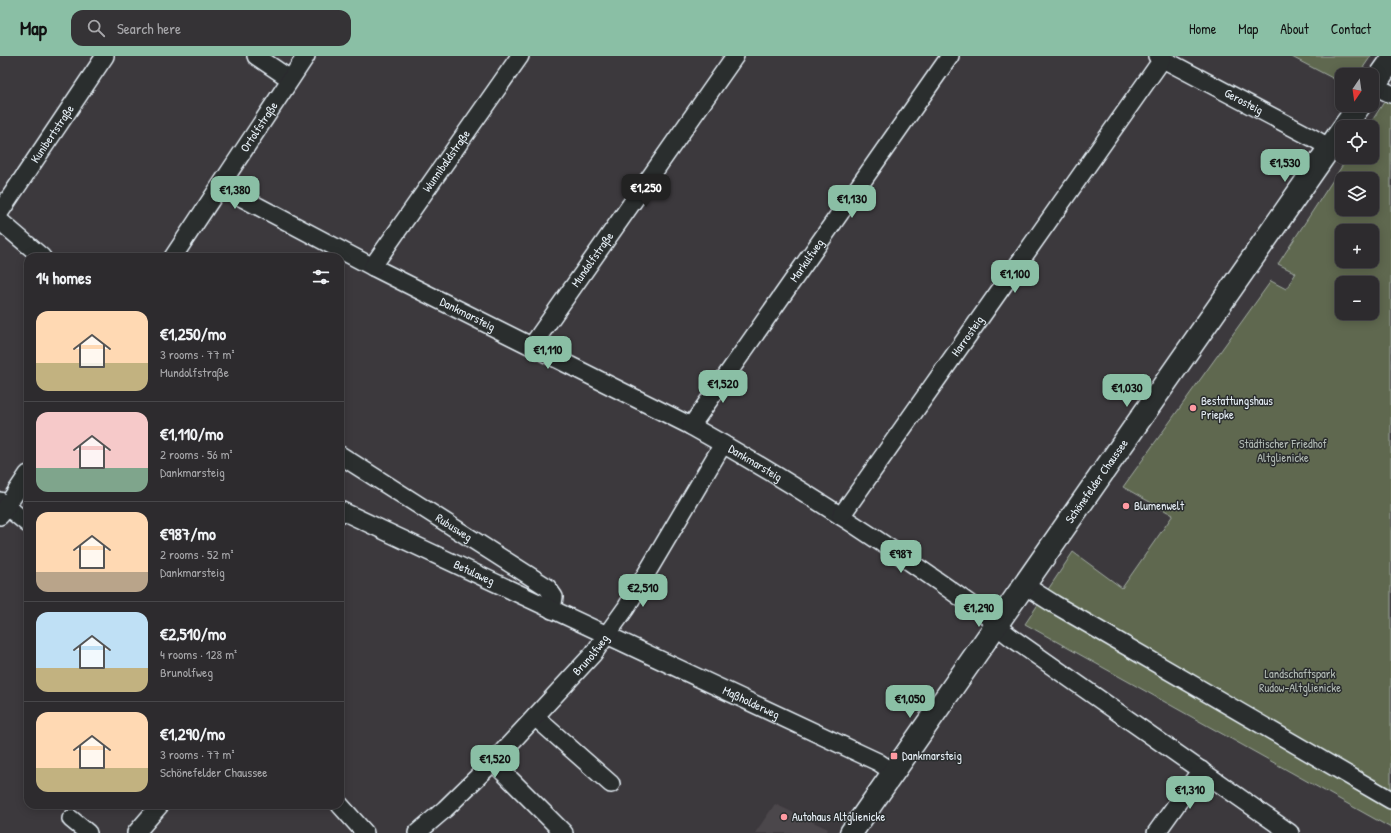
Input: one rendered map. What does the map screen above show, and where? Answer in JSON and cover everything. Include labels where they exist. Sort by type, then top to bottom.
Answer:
[{"type":"main road","points":[[1379,89],[1391,61]]},
{"type":"main road","name":"Schönefelder Chaussee","points":[[851,833],[1335,140]]},
{"type":"street","name":"Kunibertstraße","points":[[0,212],[105,56]]},
{"type":"street","points":[[256,56],[290,79]]},
{"type":"street","name":"Ortolfstraße","points":[[176,253],[306,56]]},
{"type":"street","name":"Wunnibaldstraße","points":[[374,267],[386,247],[520,56]]},
{"type":"street","name":"Mundolfstraße","points":[[533,346],[735,56]]},
{"type":"street","name":"Markulfweg","points":[[691,426],[735,361],[950,56]]},
{"type":"street","name":"Gerosteig","points":[[1159,57],[1313,138],[1335,139]]},
{"type":"street","name":"Harrosteig","points":[[841,516],[1159,64],[1159,57]]},
{"type":"street","name":"Dankmarsteig","points":[[221,186],[374,267],[533,346],[724,444],[841,516],[997,624],[1012,638],[1290,833]]},
{"type":"street","points":[[0,221],[37,253]]},
{"type":"street","name":"Brunolfweg","points":[[417,833],[445,809],[493,762],[593,654],[626,608],[724,444]]},
{"type":"street","name":"Rubusweg","points":[[344,458],[547,587],[554,597],[552,610]]},
{"type":"street","points":[[24,479],[2,508],[24,522]]},
{"type":"street","name":"Betulaweg","points":[[344,512],[607,635]]},
{"type":"street","points":[[1024,585],[1054,604],[1391,800]]},
{"type":"street","name":"Maßholderweg","points":[[607,635],[864,755],[893,772]]},
{"type":"street","points":[[535,717],[610,784]]},
{"type":"street","points":[[493,762],[564,833]]},
{"type":"street","points":[[1156,833],[1201,770]]},
{"type":"street","points":[[136,833],[157,809]]},
{"type":"street","points":[[344,809],[365,833]]},
{"type":"street","points":[[71,819],[88,833]]},
{"type":"shaded area","name":"Autohaus Altglienicke","points":[[775,804],[828,829],[826,833],[755,833]]},
{"type":"green space","points":[[1290,56],[1371,56],[1363,68],[1335,68],[1335,79]]},
{"type":"green space","points":[[1391,91],[1391,828],[1025,624],[1073,552],[1122,588],[1173,515],[1123,487],[1271,281],[1286,289],[1296,273],[1278,264],[1335,177],[1335,216],[1379,216],[1379,172],[1338,172],[1343,164],[1379,164],[1379,120],[1372,120]]},
{"type":"place","name":"Bestattungshaus Priepke","points":[[1193,408]]},
{"type":"place","name":"Blumenwelt","points":[[1126,506]]},
{"type":"place","name":"Dankmarsteig","points":[[894,756]]},
{"type":"place","name":"Autohaus Altglienicke","points":[[784,817]]},
{"type":"park label","name":"Städtischer Friedhof Altglienicke","points":[[1283,451]]},
{"type":"park label","name":"Landschaftspark Rudow-Altglienicke","points":[[1300,681]]}]
